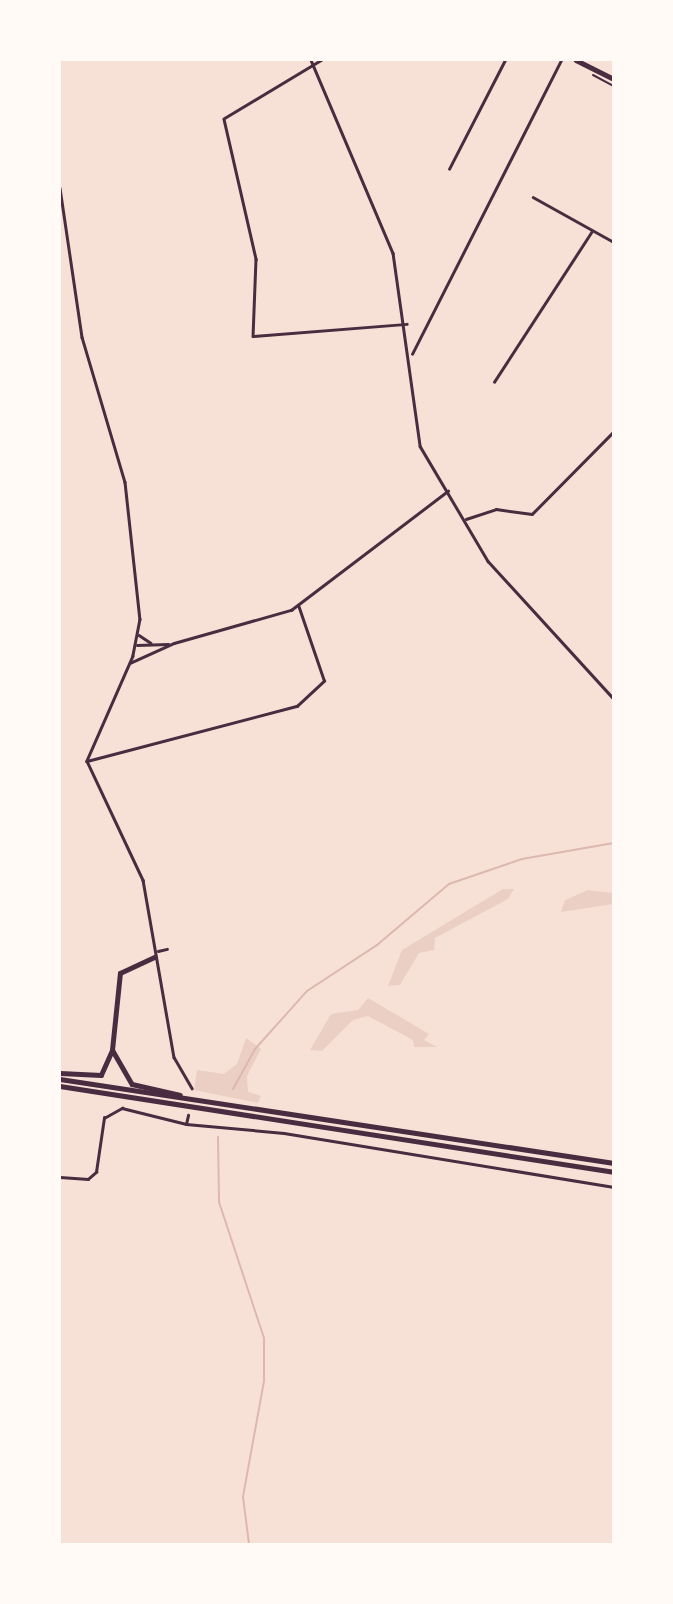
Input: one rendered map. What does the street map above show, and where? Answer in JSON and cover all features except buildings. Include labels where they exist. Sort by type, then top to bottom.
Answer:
[{"type":"main road","points":[[576,60],[614,79]]},
{"type":"main road","points":[[60,1073],[98,1077],[112,1050],[120,973],[155,957]]},
{"type":"main road","points":[[112,1050],[132,1084],[186,1098]]},
{"type":"main road","points":[[60,1079],[614,1163]]},
{"type":"main road","points":[[60,1086],[614,1172]]},
{"type":"street","points":[[311,60],[383,225],[407,324],[412,354],[412,416],[420,446],[466,519],[488,561],[614,699]]},
{"type":"street","points":[[322,60],[224,120],[256,259],[253,336],[407,324]]},
{"type":"street","points":[[449,169],[505,60]]},
{"type":"street","points":[[412,354],[561,60]]},
{"type":"street","points":[[60,188],[82,337],[125,482],[138,635],[136,647],[87,761],[143,880],[158,951],[155,957],[174,1058],[192,1088]]},
{"type":"street","points":[[533,197],[614,242]]},
{"type":"street","points":[[494,382],[592,231]]},
{"type":"street","points":[[466,519],[496,509],[532,514],[614,431]]},
{"type":"street","points":[[127,664],[174,643],[298,605],[448,491]]},
{"type":"street","points":[[87,761],[297,706],[324,681],[298,605]]},
{"type":"street","points":[[138,635],[154,644]]},
{"type":"street","points":[[136,647],[174,643]]},
{"type":"street","points":[[136,647],[150,652]]},
{"type":"street","points":[[158,951],[167,949]]},
{"type":"street","points":[[60,1177],[88,1179],[96,1172],[109,1111],[163,1113],[186,1124],[284,1133],[614,1187]]},
{"type":"street","points":[[186,1124],[188,1115]]},
{"type":"shaded area","points":[[503,889],[514,889],[508,899],[435,938],[434,950],[419,953],[400,985],[388,986],[402,950]]},
{"type":"shaded area","points":[[588,890],[613,893],[613,904],[561,912],[565,900]]},
{"type":"shaded area","points":[[368,998],[429,1034],[424,1040],[437,1047],[414,1047],[413,1040],[368,1016],[353,1020],[322,1051],[310,1050],[331,1014],[358,1010]]},
{"type":"shaded area","points":[[246,1038],[261,1049],[247,1076],[248,1092],[261,1096],[258,1103],[194,1090],[197,1070],[224,1074],[237,1064]]},
{"type":"waterway","points":[[233,1089],[255,1049],[307,991],[377,945],[449,884],[522,859],[614,843]]},
{"type":"waterway","points":[[218,1137],[219,1202],[264,1338],[264,1381],[243,1497],[249,1544]]}]
